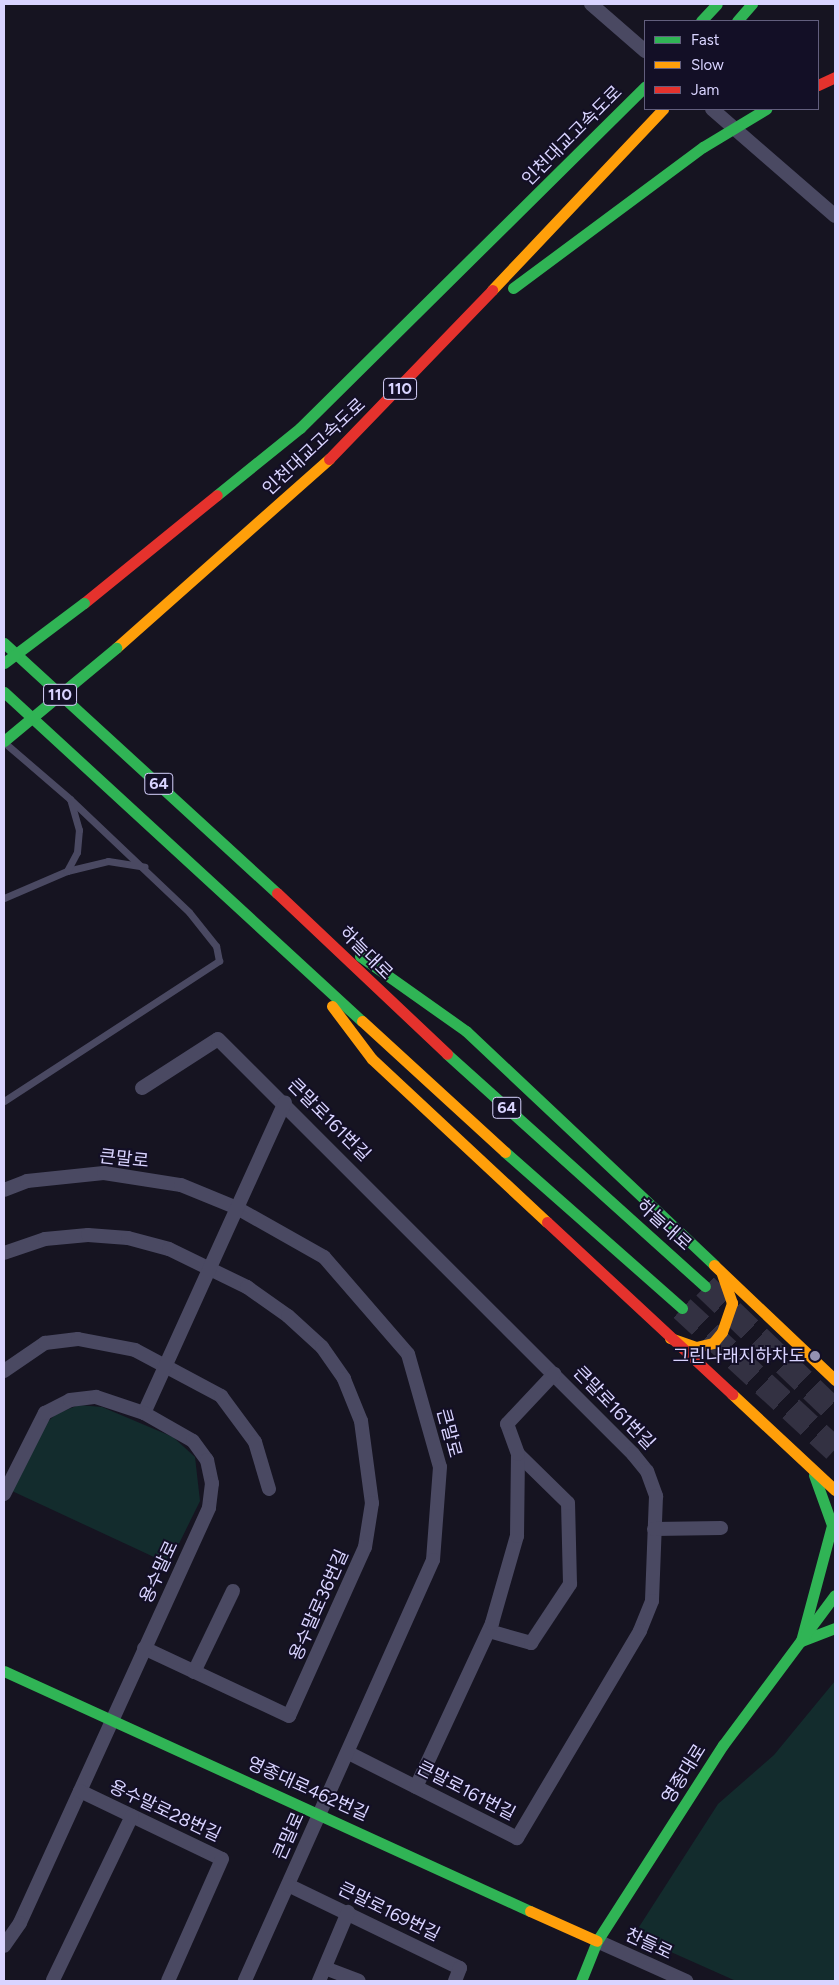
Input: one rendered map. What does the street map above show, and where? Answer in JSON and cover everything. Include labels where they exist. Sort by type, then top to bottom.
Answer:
[{"type":"main road","points":[[702,20],[717,4]]},
{"type":"main road","points":[[738,20],[752,4]]},
{"type":"main road","points":[[819,85],[835,77]]},
{"type":"main road","name":"인천대교고속도로","points":[[4,663],[84,604],[300,428],[643,88]]},
{"type":"main road","name":"인천대교고속도로","points":[[4,741],[116,648],[352,439],[454,334],[662,110]]},
{"type":"main road","points":[[454,334],[703,146],[764,110]]},
{"type":"main road","name":"하늘대로","points":[[4,643],[314,926],[410,1020],[705,1286]]},
{"type":"main road","name":"64","points":[[4,692],[289,950],[537,1182],[682,1308]]},
{"type":"main road","points":[[314,926],[466,1031],[718,1267],[835,1380]]},
{"type":"main road","points":[[289,950],[372,1059],[665,1336],[835,1490]]},
{"type":"main road","points":[[665,1336],[696,1347],[713,1343],[722,1332],[732,1304],[718,1267]]},
{"type":"main road","points":[[801,1642],[832,1525],[810,1467]]},
{"type":"main road","name":"영종대로","points":[[581,1981],[597,1940],[722,1745],[835,1595]]},
{"type":"main road","points":[[801,1642],[835,1628]]},
{"type":"main road","name":"영종대로462번길","points":[[4,1671],[597,1940]]},
{"type":"street","points":[[591,4],[644,50]]},
{"type":"street","points":[[713,110],[835,216]]},
{"type":"street","name":"큰말로161번길","points":[[142,1088],[218,1039],[285,1102],[554,1374],[647,1471],[656,1496],[652,1601],[640,1632],[517,1838],[349,1752]]},
{"type":"street","points":[[144,1413],[285,1102]]},
{"type":"street","name":"큰말로","points":[[4,1190],[27,1181],[104,1173],[181,1185],[237,1208],[324,1257],[408,1354],[440,1467],[433,1560],[349,1752],[245,1981]]},
{"type":"street","name":"용수말로36번길","points":[[4,1253],[45,1239],[88,1235],[128,1238],[169,1249],[247,1286],[288,1316],[322,1347],[344,1379],[361,1420],[372,1503],[365,1546],[354,1578],[290,1716],[144,1648]]},
{"type":"street","points":[[4,1371],[45,1343],[78,1339],[107,1342],[166,1364],[214,1391],[239,1416],[255,1442],[269,1489]]},
{"type":"street","points":[[416,1787],[489,1631],[517,1536],[518,1454],[507,1424],[554,1374]]},
{"type":"street","name":"용수말로","points":[[4,1494],[45,1412],[70,1400],[96,1397],[144,1413],[193,1441],[208,1460],[212,1483],[209,1508],[20,1923],[4,1946]]},
{"type":"street","points":[[489,1631],[531,1643],[570,1584],[568,1503],[518,1454]]},
{"type":"street","points":[[654,1529],[721,1528]]},
{"type":"street","points":[[194,1672],[233,1591]]},
{"type":"street","name":"용수말로28번길","points":[[80,1792],[222,1858],[168,1981]]},
{"type":"street","points":[[53,1980],[132,1816]]},
{"type":"street","name":"큰말로169번길","points":[[288,1885],[348,1912],[460,1968],[455,1981]]},
{"type":"street","points":[[348,1912],[322,1975],[360,1981]]},
{"type":"street","name":"찬들로","points":[[597,1940],[686,1981]]},
{"type":"lane","points":[[4,741],[146,867],[216,946],[219,961],[4,1101]]},
{"type":"lane","points":[[67,871],[77,852],[79,830],[70,799]]},
{"type":"lane","points":[[4,898],[67,871],[108,861],[146,867]]},
{"type":"green space","points":[[79,1405],[102,1407],[173,1437],[195,1457],[200,1501],[169,1564],[12,1491],[41,1428],[56,1414]]},
{"type":"green space","points":[[835,1681],[835,1981],[736,1981],[662,1948],[639,1927],[718,1804],[774,1755]]},
{"type":"tunnel","points":[[705,1286],[835,1411]]},
{"type":"tunnel","points":[[682,1308],[835,1449]]},
{"type":"traffic: fast","points":[[702,20],[717,4]]},
{"type":"traffic: fast","points":[[738,20],[752,4]]},
{"type":"traffic: fast","points":[[217,495],[300,428],[644,87]]},
{"type":"traffic: fast","points":[[703,147],[764,110]]},
{"type":"traffic: fast","points":[[513,288],[703,147]]},
{"type":"traffic: fast","points":[[4,663],[84,603]]},
{"type":"traffic: fast","points":[[4,643],[277,893]]},
{"type":"traffic: fast","points":[[4,741],[116,648]]},
{"type":"traffic: fast","points":[[4,692],[362,1021]]},
{"type":"traffic: fast","points":[[360,956],[466,1031],[714,1265]]},
{"type":"traffic: fast","points":[[447,1054],[705,1286]]},
{"type":"traffic: fast","points":[[505,1152],[682,1308]]},
{"type":"traffic: fast","points":[[801,1641],[832,1525],[814,1475]]},
{"type":"traffic: fast","points":[[581,1981],[597,1941],[723,1745],[835,1595]]},
{"type":"traffic: fast","points":[[801,1641],[835,1628]]},
{"type":"traffic: fast","points":[[4,1671],[530,1911]]},
{"type":"traffic: slow","points":[[492,290],[662,110]]},
{"type":"traffic: slow","points":[[116,648],[329,459]]},
{"type":"traffic: slow","points":[[332,1006],[372,1059],[547,1222]]},
{"type":"traffic: slow","points":[[362,1021],[505,1152]]},
{"type":"traffic: slow","points":[[714,1265],[835,1380]]},
{"type":"traffic: slow","points":[[670,1338],[696,1347],[713,1343],[722,1332],[732,1303],[722,1274]]},
{"type":"traffic: slow","points":[[732,1394],[835,1490]]},
{"type":"traffic: slow","points":[[530,1911],[597,1941]]},
{"type":"traffic: jam","points":[[819,85],[835,77]]},
{"type":"traffic: jam","points":[[329,459],[492,290]]},
{"type":"traffic: jam","points":[[84,603],[217,495]]},
{"type":"traffic: jam","points":[[277,893],[447,1054]]},
{"type":"traffic: jam","points":[[547,1222],[732,1394]]},
{"type":"place","name":"그린나래지하차도","points":[[815,1356]]}]
